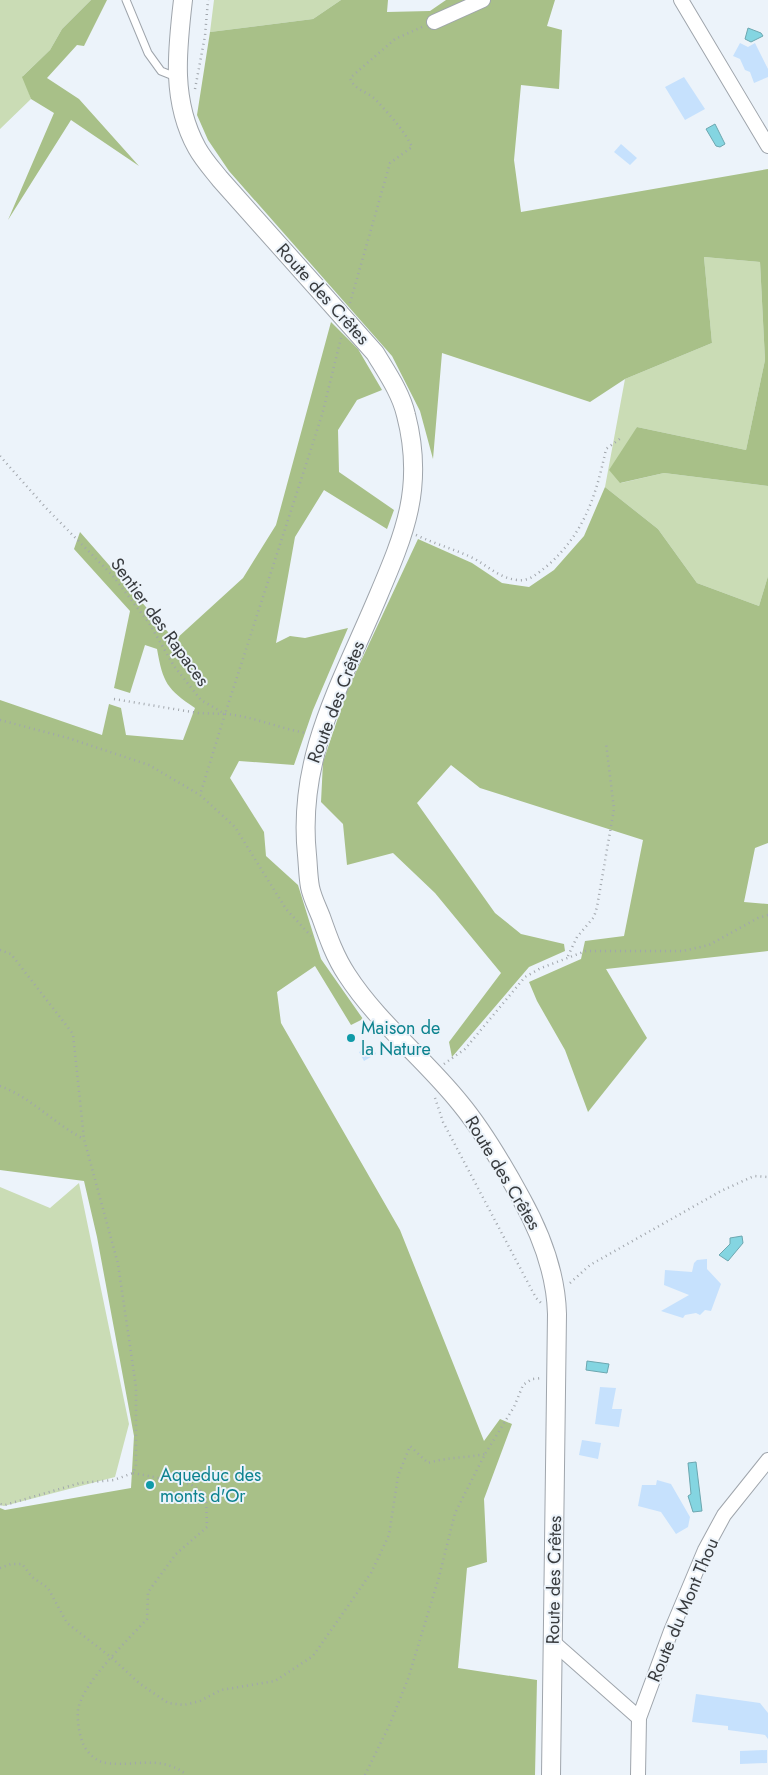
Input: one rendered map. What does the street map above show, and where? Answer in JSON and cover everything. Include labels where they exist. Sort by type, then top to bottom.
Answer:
[{"type":"street","name":"Route des Crêtes","points":[[183,0],[176,77],[185,121],[197,148],[220,179],[375,353],[393,384],[406,414],[413,452],[413,483],[406,531],[320,735],[306,795],[304,824],[310,887],[335,954],[347,976],[386,1024],[432,1072],[484,1135],[535,1222],[549,1260],[557,1305],[551,1775]]},
{"type":"street","points":[[434,22],[483,0]]},
{"type":"street","points":[[681,0],[768,146]]},
{"type":"street","name":"Route du Mont Thou","points":[[638,1775],[639,1718],[670,1631],[706,1550],[724,1515],[768,1460]]},
{"type":"street","points":[[553,1642],[639,1718]]},
{"type":"lane","points":[[126,0],[148,54],[161,71],[176,77]]},
{"type":"path","points":[[180,100],[196,89],[205,36],[208,0]]},
{"type":"path","points":[[200,795],[322,415],[345,319],[390,163],[412,147],[407,137],[375,98],[353,86],[350,78],[395,39],[434,22]]},
{"type":"path","points":[[406,531],[474,559],[502,577],[519,581],[533,578],[560,554],[577,534],[597,490],[606,449],[621,438]]},
{"type":"path","name":"Sentier des Rapaces","points":[[0,456],[46,508],[113,576],[149,623],[174,666],[201,700],[225,714]]},
{"type":"path","points":[[114,699],[198,713],[241,715],[279,728],[320,735]]},
{"type":"path","points":[[0,720],[68,738],[149,765],[200,795],[235,827],[286,909],[312,937]]},
{"type":"path","points":[[567,957],[577,937],[594,917],[597,907],[614,809],[606,743]]},
{"type":"path","points":[[768,914],[709,945],[683,951],[586,951],[567,957],[525,977],[465,1050],[432,1072],[433,1094],[443,1122],[536,1298],[548,1311],[557,1305],[590,1264],[721,1191],[754,1176],[768,1177]]},
{"type":"path","points":[[0,950],[11,954],[73,1034],[84,1139],[118,1264],[134,1368],[136,1386],[136,1456],[133,1473]]},
{"type":"path","points":[[0,1086],[26,1099],[69,1132],[84,1139]]},
{"type":"path","points":[[366,1775],[408,1679],[439,1577],[455,1513],[485,1454],[514,1407],[523,1385],[532,1379],[556,1377]]},
{"type":"path","points":[[0,1568],[11,1564],[22,1564],[32,1577],[48,1588],[67,1623],[112,1658],[139,1683],[168,1703],[184,1705],[200,1701],[221,1690],[275,1681],[314,1656],[371,1573],[389,1535],[398,1476],[410,1446],[428,1463],[442,1458],[470,1458],[485,1454]]},
{"type":"path","points":[[0,1504],[6,1505],[80,1483],[114,1480],[133,1473],[190,1484],[206,1494],[206,1527],[176,1554],[148,1592],[147,1619],[93,1679],[78,1710],[83,1745],[91,1755],[104,1763],[159,1761],[187,1775]]},
{"type":"green space","points":[[0,0],[91,0],[62,29],[50,50],[23,76],[31,99],[0,129]]},
{"type":"green space","points":[[91,0],[107,0],[84,46],[77,45],[47,78],[79,99],[139,166],[71,120],[8,220],[54,113],[31,99],[22,77],[50,50],[62,29]]},
{"type":"green space","points":[[214,0],[341,0],[313,19],[210,32]]},
{"type":"green space","points":[[341,0],[388,0],[387,12],[430,11],[446,0],[555,0],[547,26],[562,30],[559,89],[521,85],[514,160],[521,212],[768,169],[768,486],[664,473],[620,483],[609,470],[637,427],[746,450],[765,360],[760,262],[704,257],[712,343],[625,379],[590,402],[442,353],[433,459],[420,411],[392,356],[229,171],[208,140],[197,115],[210,32],[313,19]]},
{"type":"green space","points":[[704,257],[760,262],[765,360],[746,450],[637,427],[621,483],[664,473],[768,486],[768,576],[759,606],[697,583],[658,529],[605,487],[625,379],[712,343]]},
{"type":"green space","points":[[331,322],[358,349],[382,390],[357,400],[338,430],[339,472],[394,510],[387,529],[324,490],[295,537],[276,643],[290,636],[305,638],[348,628],[313,710],[294,765],[239,761],[230,778],[264,832],[266,856],[298,885],[321,959],[363,1019],[351,1025],[315,966],[277,992],[281,1023],[400,1230],[484,1441],[500,1419],[512,1424],[484,1499],[487,1562],[467,1568],[458,1668],[537,1680],[535,1775],[0,1775],[0,1508],[5,1510],[131,1488],[134,1436],[97,1237],[84,1181],[0,1170],[0,700],[102,735],[109,704],[121,708],[126,735],[183,740],[195,708],[178,696],[164,678],[157,649],[145,645],[130,693],[114,688],[130,611],[74,549],[80,532],[175,640],[243,578],[276,525]]},
{"type":"green space","points":[[605,487],[658,529],[697,583],[759,606],[768,576],[768,843],[755,848],[744,902],[768,904],[768,951],[606,969],[647,1038],[588,1112],[565,1050],[537,1001],[529,982],[581,959],[585,941],[624,936],[643,840],[480,788],[451,765],[417,803],[495,913],[521,934],[564,944],[565,951],[529,967],[452,1057],[449,1042],[501,973],[435,893],[393,853],[347,865],[343,824],[321,802],[323,762],[347,691],[418,539],[472,563],[502,583],[529,587],[554,570],[584,536]]},
{"type":"green space","points":[[79,1183],[129,1424],[115,1477],[4,1506],[0,1505],[0,1187],[50,1208]]},
{"type":"water","points":[[748,28],[761,33],[763,36],[751,42],[745,39]]},
{"type":"water","points":[[715,124],[725,144],[720,147],[716,146],[706,129]]},
{"type":"water","points":[[742,1236],[743,1243],[728,1261],[719,1255],[730,1244],[730,1238]]},
{"type":"water","points":[[587,1361],[609,1364],[607,1373],[586,1370]]},
{"type":"water","points":[[696,1462],[702,1511],[693,1512],[688,1496],[691,1494],[688,1463]]},
{"type":"building","points":[[740,43],[748,47],[755,43],[768,69],[768,77],[754,83],[750,72],[745,70],[740,59],[733,56]]},
{"type":"building","points":[[684,77],[705,109],[685,120],[665,87]]},
{"type":"building","points":[[621,144],[637,158],[630,165],[614,152]]},
{"type":"building","points":[[372,1045],[376,1054],[364,1061],[359,1052]]},
{"type":"building","points":[[707,1259],[707,1269],[721,1284],[711,1311],[705,1310],[700,1315],[696,1313],[685,1315],[683,1318],[661,1311],[689,1295],[664,1285],[665,1270],[692,1272],[694,1263],[697,1260]]},
{"type":"building","points":[[600,1387],[616,1388],[612,1409],[622,1409],[619,1427],[595,1424]]},
{"type":"building","points":[[582,1440],[601,1443],[598,1459],[579,1455]]},
{"type":"building","points":[[657,1480],[671,1484],[690,1517],[688,1527],[676,1534],[661,1512],[638,1506],[642,1485],[656,1485]]},
{"type":"building","points":[[696,1694],[760,1703],[768,1713],[768,1739],[765,1735],[728,1730],[728,1726],[692,1722]]},
{"type":"building","points":[[767,1750],[767,1763],[740,1764],[740,1751]]},
{"type":"place","name":"Maison de la Nature","points":[[351,1038]]},
{"type":"place","name":"Aqueduc des monts d'Or","points":[[150,1485]]}]
